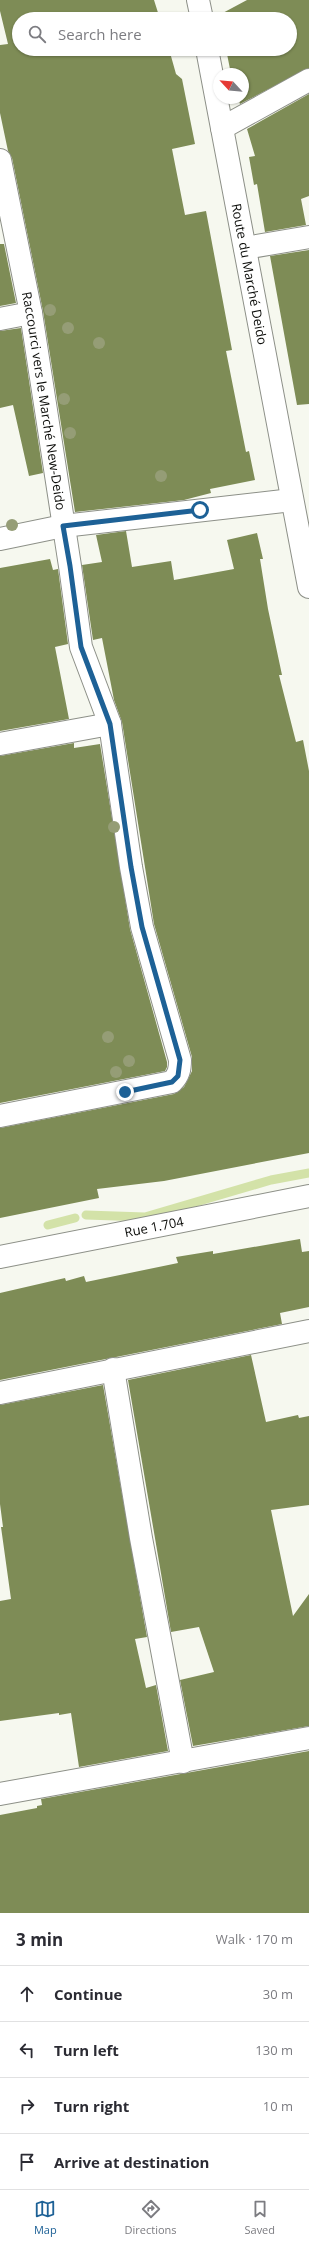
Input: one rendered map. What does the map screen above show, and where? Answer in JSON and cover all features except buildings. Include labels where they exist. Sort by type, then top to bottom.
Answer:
[{"type":"street","points":[[198,0],[201,12]]},
{"type":"street","name":"Route du Marché Deido","points":[[208,56],[309,587]]},
{"type":"street","points":[[222,128],[309,80]]},
{"type":"street","name":"Raccourci vers le Marché New-Deido","points":[[0,166],[31,313],[81,647],[110,724],[131,867],[142,927],[180,1060],[178,1076],[172,1082],[0,1116]]},
{"type":"street","points":[[245,248],[309,237]]},
{"type":"street","points":[[0,319],[31,313]]},
{"type":"street","points":[[0,539],[63,526],[292,500]]},
{"type":"street","points":[[0,744],[110,724]]},
{"type":"street","name":"Rue 1.704","points":[[0,1257],[309,1196]]},
{"type":"street","points":[[0,1393],[113,1369],[309,1331]]},
{"type":"street","points":[[113,1369],[141,1538],[183,1762]]},
{"type":"street","points":[[0,1794],[309,1738]]},
{"type":"waterway","points":[[86,1215],[145,1217],[271,1180],[309,1173]]},
{"type":"waterway","points":[[48,1225],[75,1218]]},
{"type":"route","points":[[125,1092],[172,1082],[178,1076],[180,1060],[142,927],[131,867],[110,724],[81,647],[63,526],[200,510]]}]
